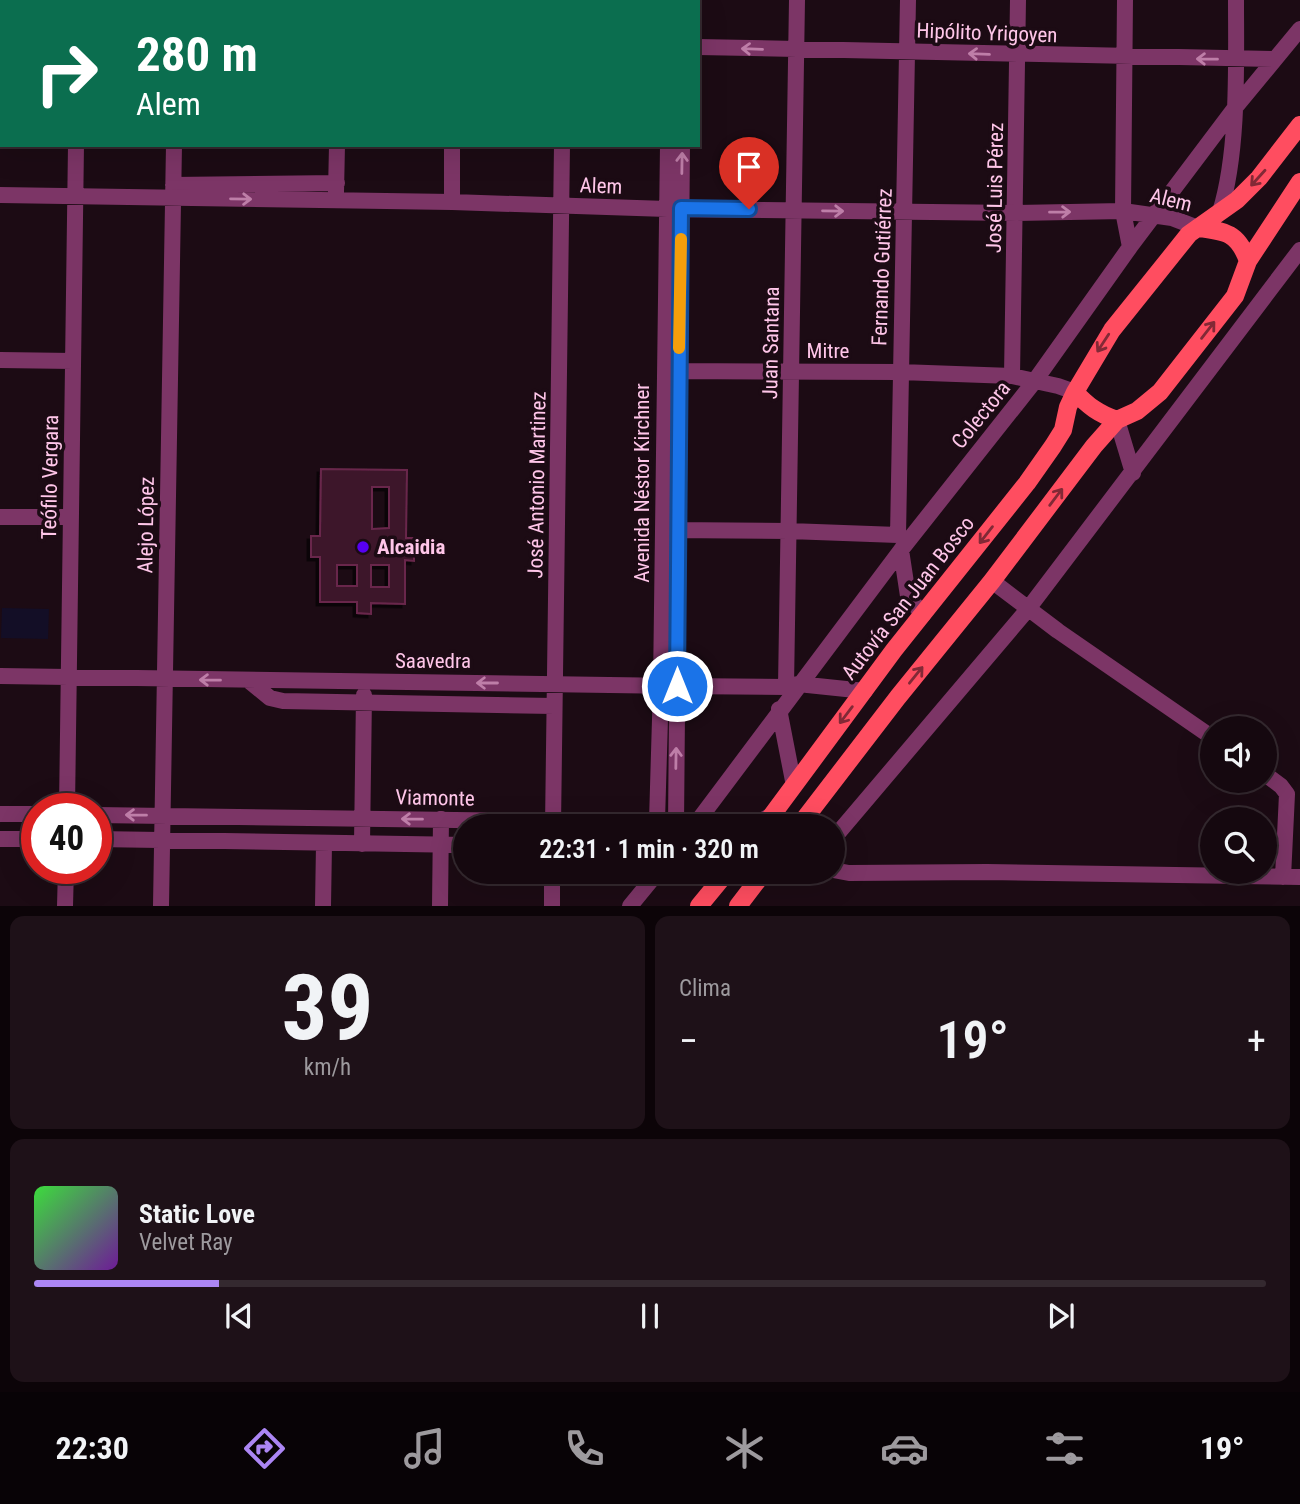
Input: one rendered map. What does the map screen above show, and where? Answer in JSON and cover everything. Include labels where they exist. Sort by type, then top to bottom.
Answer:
[{"type":"main road","name":"Autovía San Juan Bosco","points":[[773,814],[864,691],[1054,446],[1063,430],[1068,407],[1075,392],[1112,330],[1174,251],[1259,178],[1300,125]]},
{"type":"main road","points":[[808,814],[992,581],[1094,446],[1117,420],[1137,411],[1160,392],[1235,296],[1248,261],[1300,182]]},
{"type":"main road","points":[[1198,228],[1231,234],[1244,249],[1248,261]]},
{"type":"main road","points":[[1075,392],[1087,405],[1117,420]]},
{"type":"main road","points":[[699,905],[717,884]]},
{"type":"main road","points":[[738,905],[756,884]]},
{"type":"street","name":"Juan Santana","points":[[792,686],[789,531],[797,0]]},
{"type":"street","name":"Fernando Gutiérrez","points":[[908,0],[900,372],[902,542],[908,596],[923,615]]},
{"type":"street","name":"José Luis Pérez","points":[[1012,376],[1018,0]]},
{"type":"street","points":[[1125,0],[1123,211],[1130,247]]},
{"type":"street","points":[[1220,212],[1227,188],[1234,109],[1236,0]]},
{"type":"street","name":"Colectora","points":[[702,814],[779,709],[792,686],[902,542],[1034,382],[1130,247],[1234,109],[1300,29]]},
{"type":"street","name":"Hipólito Yrigoyen","points":[[700,47],[1125,58],[1275,59]]},
{"type":"street","name":"Teófilo Vergara","points":[[67,793],[76,147]]},
{"type":"street","name":"Alejo López","points":[[160,905],[174,147]]},
{"type":"street","points":[[336,201],[337,147]]},
{"type":"street","points":[[452,202],[453,147]]},
{"type":"street","name":"José Antonio Martinez","points":[[553,814],[562,147]]},
{"type":"street","name":"Avenida Néstor Kirchner","points":[[667,147],[674,209]]},
{"type":"street","name":"Avenida Néstor Kirchner","points":[[675,814],[669,686],[671,370],[674,209],[682,147]]},
{"type":"street","points":[[173,192],[337,183]]},
{"type":"street","name":"Alem","points":[[0,195],[75,196],[173,192],[336,201],[674,209],[1016,213],[1123,211],[1156,215],[1198,228]]},
{"type":"street","points":[[845,825],[1028,609],[1300,250]]},
{"type":"street","points":[[1235,296],[1255,311]]},
{"type":"street","points":[[0,360],[73,361]]},
{"type":"street","name":"Mitre","points":[[671,370],[1012,376],[1075,392]]},
{"type":"street","points":[[1117,420],[1133,473]]},
{"type":"street","points":[[0,517],[71,517]]},
{"type":"street","points":[[671,530],[789,531],[902,542]]},
{"type":"street","points":[[992,581],[1200,729]]},
{"type":"street","name":"Saavedra","points":[[0,676],[792,686],[864,691]]},
{"type":"street","points":[[247,680],[270,698],[284,701],[554,706]]},
{"type":"street","points":[[362,844],[365,682]]},
{"type":"street","name":"Avenida Néstor Kirchner","points":[[658,814],[669,686]]},
{"type":"street","points":[[779,709],[794,786]]},
{"type":"street","points":[[1277,783],[1287,794],[1283,877]]},
{"type":"street","points":[[0,814],[21,814]]},
{"type":"street","name":"Viamonte","points":[[112,815],[453,819]]},
{"type":"street","points":[[440,905],[441,819]]},
{"type":"street","points":[[0,839],[21,839]]},
{"type":"street","points":[[112,839],[453,845]]},
{"type":"street","points":[[323,905],[324,844]]},
{"type":"street","points":[[845,872],[1300,877]]},
{"type":"street","points":[[65,905],[66,884]]},
{"type":"street","points":[[552,884],[552,905]]},
{"type":"street","points":[[630,905],[648,884]]},
{"type":"shaded area","points":[[2,608],[49,609],[48,639],[1,638]]},
{"type":"building","name":"Alcaidia","points":[[321,469],[407,470],[406,538],[414,538],[414,561],[405,560],[405,604],[371,603],[371,614],[357,613],[357,602],[320,602],[320,557],[311,557],[311,536],[320,536]],"holes":[[[372,487],[389,487],[389,528],[372,529]],[[337,565],[357,565],[357,586],[337,586]],[[371,565],[389,565],[389,587],[371,587]]]},
{"type":"slow traffic","points":[[679,348],[681,239]]},
{"type":"place","name":"Alcaidia","points":[[363,547]]},
{"type":"route","points":[[677,686],[681,208],[749,209]]}]
